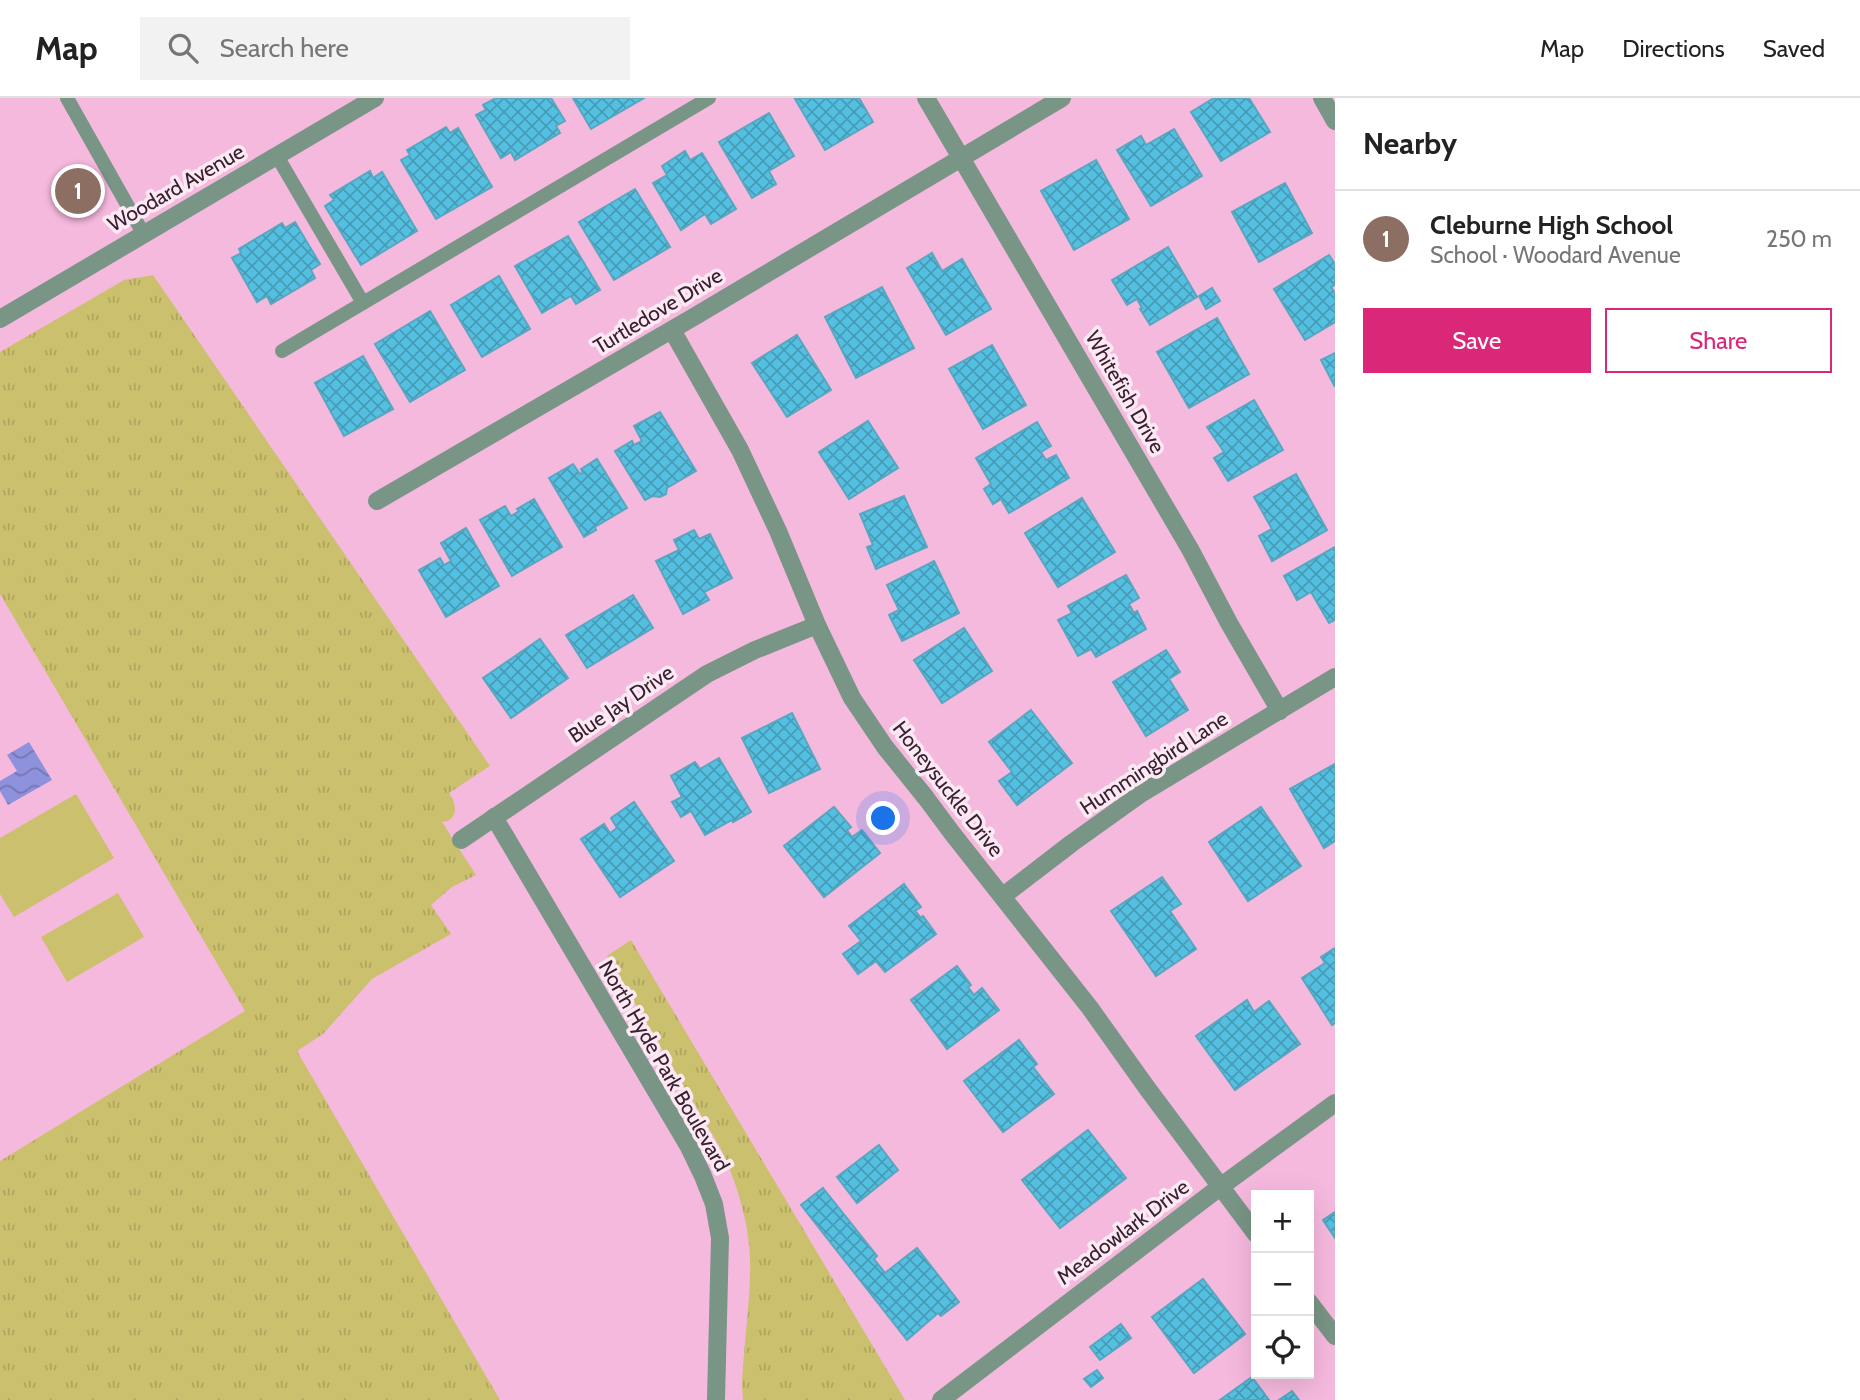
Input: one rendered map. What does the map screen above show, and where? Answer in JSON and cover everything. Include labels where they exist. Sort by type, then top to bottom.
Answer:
[{"type":"street","name":"Woodard Avenue","points":[[0,319],[375,98]]},
{"type":"street","name":"Whitefish Drive","points":[[926,98],[1190,549],[1280,710]]},
{"type":"street","name":"Turtledove Drive","points":[[377,501],[672,330],[1062,98]]},
{"type":"street","points":[[1322,98],[1335,121]]},
{"type":"street","name":"Honeysuckle Drive","points":[[672,330],[740,450],[852,698],[879,739],[1090,1008],[1251,1227]]},
{"type":"street","name":"Blue Jay Drive","points":[[461,840],[707,674],[755,650],[817,625]]},
{"type":"street","name":"Hummingbird Lane","points":[[1003,896],[1142,793],[1335,677]]},
{"type":"street","name":"North Hyde Park Boulevard","points":[[494,817],[689,1147],[714,1204],[720,1238],[716,1400]]},
{"type":"street","name":"Meadowlark Drive","points":[[941,1400],[1220,1187],[1335,1103]]},
{"type":"street","points":[[1314,1309],[1335,1336]]},
{"type":"lane","points":[[67,98],[143,233]]},
{"type":"lane","points":[[282,351],[709,98]]},
{"type":"lane","points":[[277,156],[363,303]]},
{"type":"green space","points":[[153,275],[490,766],[449,793],[455,811],[448,821],[442,822],[476,875],[452,887],[431,905],[451,934],[372,979],[323,1034],[297,1051],[500,1400],[0,1400],[0,1161],[245,1011],[0,594],[0,352],[124,280]]},
{"type":"green space","points":[[76,794],[114,858],[14,917],[0,894],[0,838]]},
{"type":"green space","points":[[118,893],[144,937],[67,982],[41,937]]},
{"type":"green space","points":[[631,940],[905,1400],[743,1400],[750,1259],[743,1210],[721,1149],[607,956]]},
{"type":"water","points":[[29,742],[52,780],[8,805],[0,791],[0,781],[17,771],[7,755]]},
{"type":"building","points":[[496,98],[551,98],[565,121],[556,126],[560,133],[515,160],[511,152],[501,158],[476,115],[486,110],[483,105]]},
{"type":"building","points":[[573,98],[644,98],[591,129]]},
{"type":"building","points":[[859,98],[873,122],[825,150],[795,99]]},
{"type":"building","points":[[1214,98],[1249,98],[1270,132],[1221,161],[1191,112]]},
{"type":"building","points":[[769,113],[794,156],[769,171],[776,184],[752,198],[719,142]]},
{"type":"building","points":[[446,127],[450,133],[458,128],[492,187],[436,219],[401,160],[410,155],[407,150]]},
{"type":"building","points":[[1174,129],[1202,176],[1151,206],[1117,150],[1141,136],[1146,145]]},
{"type":"building","points":[[685,151],[690,160],[702,153],[736,209],[711,224],[705,214],[681,230],[653,183],[667,175],[662,166]]},
{"type":"building","points":[[1096,160],[1129,219],[1074,250],[1041,191]]},
{"type":"building","points":[[370,171],[373,178],[382,172],[417,231],[361,265],[325,206],[334,200],[330,195]]},
{"type":"building","points":[[1285,183],[1312,233],[1259,262],[1232,212]]},
{"type":"building","points":[[635,189],[670,247],[614,280],[579,222]]},
{"type":"building","points":[[295,222],[320,264],[311,270],[315,278],[271,304],[267,296],[257,302],[232,258],[241,253],[239,249],[282,223],[285,228]]},
{"type":"building","points":[[568,236],[600,290],[576,304],[571,296],[542,313],[515,266]]},
{"type":"building","points":[[1168,247],[1197,297],[1150,325],[1137,299],[1127,305],[1112,280]]},
{"type":"building","points":[[932,253],[942,271],[962,259],[991,309],[946,335],[907,268]]},
{"type":"building","points":[[1329,255],[1335,264],[1335,285],[1331,287],[1335,293],[1335,322],[1305,340],[1274,289]]},
{"type":"building","points":[[499,276],[530,329],[482,357],[451,305]]},
{"type":"building","points":[[882,287],[914,348],[856,378],[825,317]]},
{"type":"building","points":[[1212,288],[1220,301],[1206,309],[1199,296]]},
{"type":"building","points":[[430,311],[465,370],[410,402],[375,344]]},
{"type":"building","points":[[1217,318],[1249,374],[1189,408],[1157,352]]},
{"type":"building","points":[[797,335],[831,390],[787,417],[752,363]]},
{"type":"building","points":[[992,345],[1026,405],[983,429],[949,369]]},
{"type":"building","points":[[1335,353],[1335,387],[1321,360]]},
{"type":"building","points":[[363,356],[393,409],[344,436],[315,383]]},
{"type":"building","points":[[1254,400],[1283,450],[1228,481],[1214,458],[1224,452],[1207,427]]},
{"type":"building","points":[[660,412],[696,471],[667,488],[666,494],[645,500],[615,451],[632,441],[634,445],[642,441],[634,426]]},
{"type":"building","points":[[868,421],[898,468],[849,499],[819,452]]},
{"type":"building","points":[[1037,422],[1051,446],[1041,452],[1046,460],[1056,455],[1069,478],[1009,513],[1001,499],[993,504],[984,489],[991,484],[976,458]]},
{"type":"building","points":[[597,459],[627,508],[595,527],[596,530],[584,537],[549,478],[573,464],[580,474],[583,473],[581,469]]},
{"type":"building","points":[[1296,474],[1327,530],[1272,561],[1259,536],[1272,529],[1254,497]]},
{"type":"building","points":[[904,496],[927,547],[876,569],[867,547],[873,545],[860,514]]},
{"type":"building","points":[[1082,498],[1115,552],[1058,587],[1025,533]]},
{"type":"building","points":[[534,499],[562,547],[512,576],[480,520],[505,506],[511,516]]},
{"type":"building","points":[[466,528],[499,586],[446,617],[419,570],[440,558],[444,565],[451,561],[441,543]]},
{"type":"building","points":[[694,530],[699,539],[710,534],[732,578],[704,592],[709,600],[683,614],[656,561],[679,550],[674,540]]},
{"type":"building","points":[[1335,547],[1335,620],[1329,623],[1311,592],[1297,600],[1284,576]]},
{"type":"building","points":[[934,561],[959,613],[902,641],[889,615],[899,610],[887,585]]},
{"type":"building","points":[[1126,575],[1139,598],[1129,604],[1134,613],[1137,611],[1146,629],[1096,657],[1091,649],[1078,656],[1058,620],[1072,613],[1068,606]]},
{"type":"building","points":[[633,595],[653,628],[587,668],[566,635]]},
{"type":"building","points":[[964,628],[992,671],[942,703],[914,660]]},
{"type":"building","points":[[540,639],[568,678],[511,718],[483,678]]},
{"type":"building","points":[[1166,650],[1180,672],[1169,679],[1188,710],[1146,736],[1113,682]]},
{"type":"building","points":[[1031,710],[1072,763],[1017,805],[999,781],[1012,772],[989,742]]},
{"type":"building","points":[[792,713],[820,769],[769,793],[742,738]]},
{"type":"building","points":[[719,758],[751,812],[705,835],[691,811],[681,817],[672,802],[682,797],[671,776],[695,762],[700,769]]},
{"type":"building","points":[[1335,764],[1335,841],[1324,848],[1290,789]]},
{"type":"building","points":[[634,802],[674,861],[620,897],[581,839],[604,824],[610,833],[617,828],[611,818]]},
{"type":"building","points":[[834,807],[851,827],[847,830],[852,837],[862,830],[880,853],[824,897],[784,846]]},
{"type":"building","points":[[1261,807],[1301,866],[1248,901],[1209,842]]},
{"type":"building","points":[[1162,877],[1181,904],[1170,911],[1196,949],[1156,976],[1111,911]]},
{"type":"building","points":[[904,884],[921,907],[915,911],[921,918],[923,916],[936,934],[885,972],[876,961],[858,974],[843,954],[861,941],[849,926]]},
{"type":"building","points":[[1335,948],[1335,1023],[1332,1025],[1302,978],[1325,963],[1321,957]]},
{"type":"building","points":[[957,966],[971,985],[968,987],[974,995],[982,988],[999,1010],[947,1049],[911,1000]]},
{"type":"building","points":[[1247,1000],[1254,1012],[1269,1001],[1300,1044],[1235,1090],[1196,1036]]},
{"type":"building","points":[[1019,1040],[1037,1064],[1033,1067],[1054,1094],[1003,1132],[964,1081]]},
{"type":"building","points":[[1088,1130],[1126,1178],[1060,1228],[1022,1180]]},
{"type":"building","points":[[879,1145],[898,1170],[857,1203],[837,1177]]},
{"type":"building","points":[[823,1188],[877,1256],[874,1259],[885,1273],[917,1248],[959,1302],[941,1316],[938,1313],[907,1340],[801,1205]]},
{"type":"building","points":[[1335,1212],[1335,1238],[1323,1220]]},
{"type":"building","points":[[1203,1279],[1245,1334],[1194,1373],[1152,1317]]},
{"type":"building","points":[[1121,1324],[1131,1338],[1100,1360],[1090,1347]]},
{"type":"building","points":[[1097,1370],[1103,1378],[1091,1387],[1084,1379]]},
{"type":"building","points":[[1251,1378],[1269,1400],[1220,1400]]},
{"type":"building","points":[[1292,1391],[1299,1400],[1279,1400]]},
{"type":"place","name":"Cleburne High School","points":[[78,191]]}]
